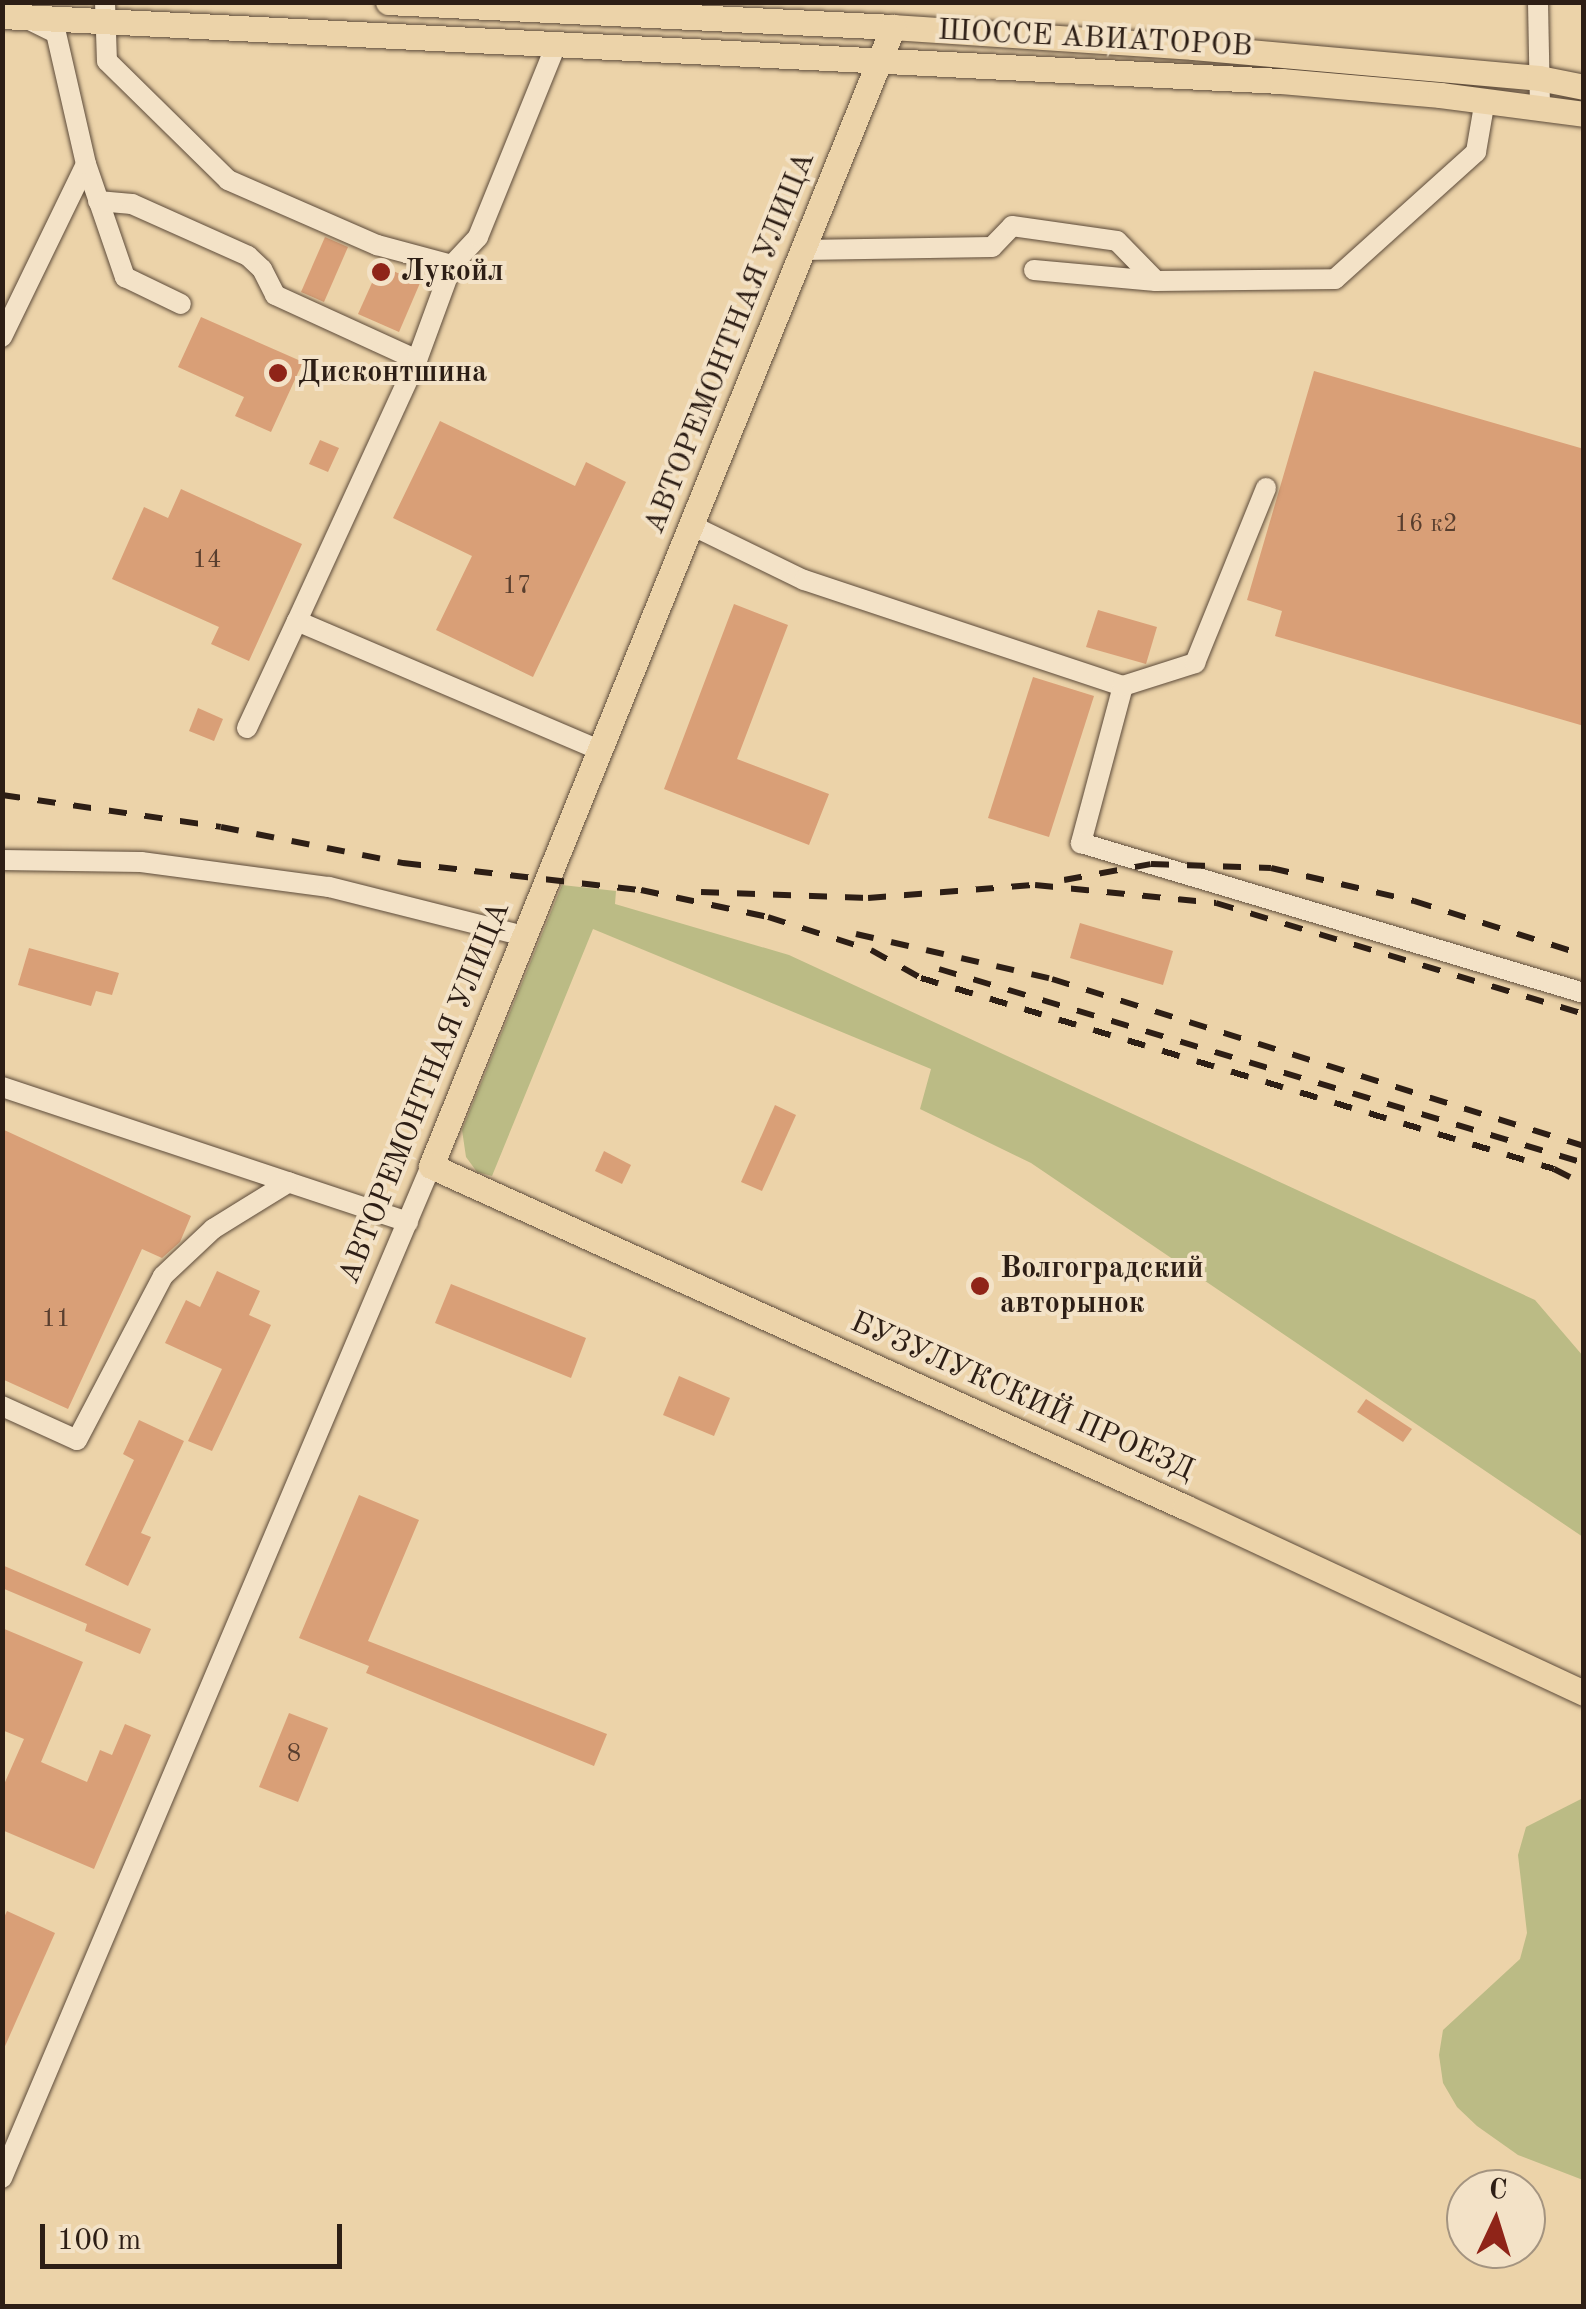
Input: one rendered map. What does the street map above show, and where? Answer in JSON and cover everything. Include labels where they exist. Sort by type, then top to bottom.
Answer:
[{"type":"main road","name":"ШОССЕ АВИАТОРОВ","points":[[388,2],[893,27],[1539,78],[1584,87]]},
{"type":"main road","name":"ШОССЕ АВИАТОРОВ","points":[[13,16],[106,11],[556,45],[1282,81],[1485,100],[1584,114]]},
{"type":"main road","name":"АВТОРЕМОНТНАЯ УЛИЦА","points":[[431,1166],[893,27]]},
{"type":"main road","name":"БУЗУЛУКСКИЙ ПРОЕЗД","points":[[431,1166],[1185,1506],[1584,1694]]},
{"type":"street","points":[[1538,2],[1540,107]]},
{"type":"street","points":[[106,11],[107,61],[228,180],[376,245],[452,265]]},
{"type":"street","points":[[13,16],[56,34],[86,164],[125,278],[181,304]]},
{"type":"street","points":[[247,728],[417,360],[452,265],[478,237],[556,45]]},
{"type":"street","points":[[1034,270],[1156,281],[1335,278],[1476,152],[1485,100]]},
{"type":"street","points":[[2,337],[86,164]]},
{"type":"street","points":[[98,201],[132,204],[248,256],[262,269],[275,295],[417,360]]},
{"type":"street","points":[[802,250],[992,248],[1012,226],[1117,242],[1156,281]]},
{"type":"street","points":[[691,526],[804,580],[1124,686],[1195,664],[1266,488]]},
{"type":"street","points":[[297,621],[600,750]]},
{"type":"street","points":[[1124,686],[1082,842],[1584,993]]},
{"type":"street","points":[[2,860],[141,862],[329,887],[524,936]]},
{"type":"street","points":[[2,1087],[408,1222]]},
{"type":"street","name":"АВТОРЕМОНТНАЯ УЛИЦА","points":[[2,2178],[431,1166]]},
{"type":"street","points":[[2,1406],[77,1440],[164,1276],[213,1230],[289,1182]]},
{"type":"green space","points":[[562,885],[616,891],[615,904],[789,955],[1535,1300],[1583,1356],[1583,1537],[1031,1163],[920,1109],[931,1069],[593,929],[492,1176],[477,1172],[466,1157],[462,1130]]},
{"type":"green space","points":[[1584,1798],[1583,2180],[1518,2155],[1477,2126],[1457,2107],[1443,2083],[1439,2055],[1443,2030],[1520,1959],[1527,1933],[1518,1855],[1526,1827]]},
{"type":"building","points":[[325,237],[348,247],[324,302],[301,292]]},
{"type":"building","points":[[380,265],[420,283],[399,332],[358,314]]},
{"type":"building","points":[[201,317],[303,362],[271,432],[235,416],[244,397],[178,367]]},
{"type":"building","points":[[1314,371],[1584,449],[1584,726],[1275,636],[1282,611],[1247,600]]},
{"type":"building","points":[[440,421],[575,486],[586,462],[626,482],[533,677],[436,630],[472,556],[393,518]]},
{"type":"building","points":[[320,440],[339,448],[328,472],[309,464]]},
{"type":"building","points":[[181,489],[302,544],[249,661],[211,644],[219,627],[112,579],[144,507],[168,518]]},
{"type":"building","points":[[734,604],[788,625],[737,759],[829,794],[809,845],[664,789]]},
{"type":"building","points":[[1098,610],[1157,627],[1146,664],[1086,647]]},
{"type":"building","points":[[1033,677],[1094,696],[1049,837],[988,818]]},
{"type":"building","points":[[198,708],[223,719],[214,741],[189,731]]},
{"type":"building","points":[[1080,923],[1173,951],[1163,985],[1070,958]]},
{"type":"building","points":[[29,948],[119,973],[112,995],[96,991],[91,1006],[18,985]]},
{"type":"building","points":[[775,1105],[796,1115],[762,1191],[741,1182]]},
{"type":"building","points":[[2,1129],[191,1216],[180,1242],[162,1258],[142,1249],[68,1409],[2,1379]]},
{"type":"building","points":[[604,1151],[631,1165],[622,1184],[595,1171]]},
{"type":"building","points":[[217,1271],[260,1291],[249,1315],[271,1325],[212,1451],[188,1441],[222,1369],[165,1343],[186,1300],[200,1307]]},
{"type":"building","points":[[451,1284],[586,1338],[571,1378],[435,1323]]},
{"type":"building","points":[[679,1376],[730,1398],[714,1436],[663,1415]]},
{"type":"building","points":[[1366,1399],[1412,1429],[1403,1442],[1357,1412]]},
{"type":"building","points":[[139,1420],[184,1441],[141,1533],[151,1537],[128,1586],[85,1565],[134,1460],[123,1454]]},
{"type":"building","points":[[359,1495],[419,1520],[368,1641],[607,1734],[594,1766],[366,1673],[369,1666],[299,1638]]},
{"type":"building","points":[[2,1565],[151,1629],[140,1654],[85,1631],[87,1624],[2,1588]]},
{"type":"building","points":[[2,1628],[83,1662],[41,1762],[87,1782],[100,1750],[112,1755],[125,1724],[151,1735],[94,1869],[2,1830],[2,1789],[24,1739],[2,1730]]},
{"type":"building","points":[[289,1713],[328,1728],[298,1802],[259,1787]]},
{"type":"building","points":[[7,1911],[55,1933],[2,2053],[2,1922]]},
{"type":"railway","points":[[2,795],[221,827],[403,863],[641,890],[768,917],[871,950],[921,978],[1554,1169],[1584,1184]]},
{"type":"railway","points":[[1064,880],[1151,864],[1271,868],[1414,901],[1584,955]]},
{"type":"railway","points":[[701,892],[868,898],[1035,885],[1216,903],[1584,1014]]},
{"type":"railway","points":[[856,934],[1052,979],[1584,1146]]},
{"type":"railway","points":[[939,969],[1584,1163]]},
{"type":"place","name":"Лукойл","points":[[381,272]]},
{"type":"place","name":"Дисконтшина","points":[[278,373]]},
{"type":"place","name":"Волгоградский авторынок","points":[[980,1286]]}]
